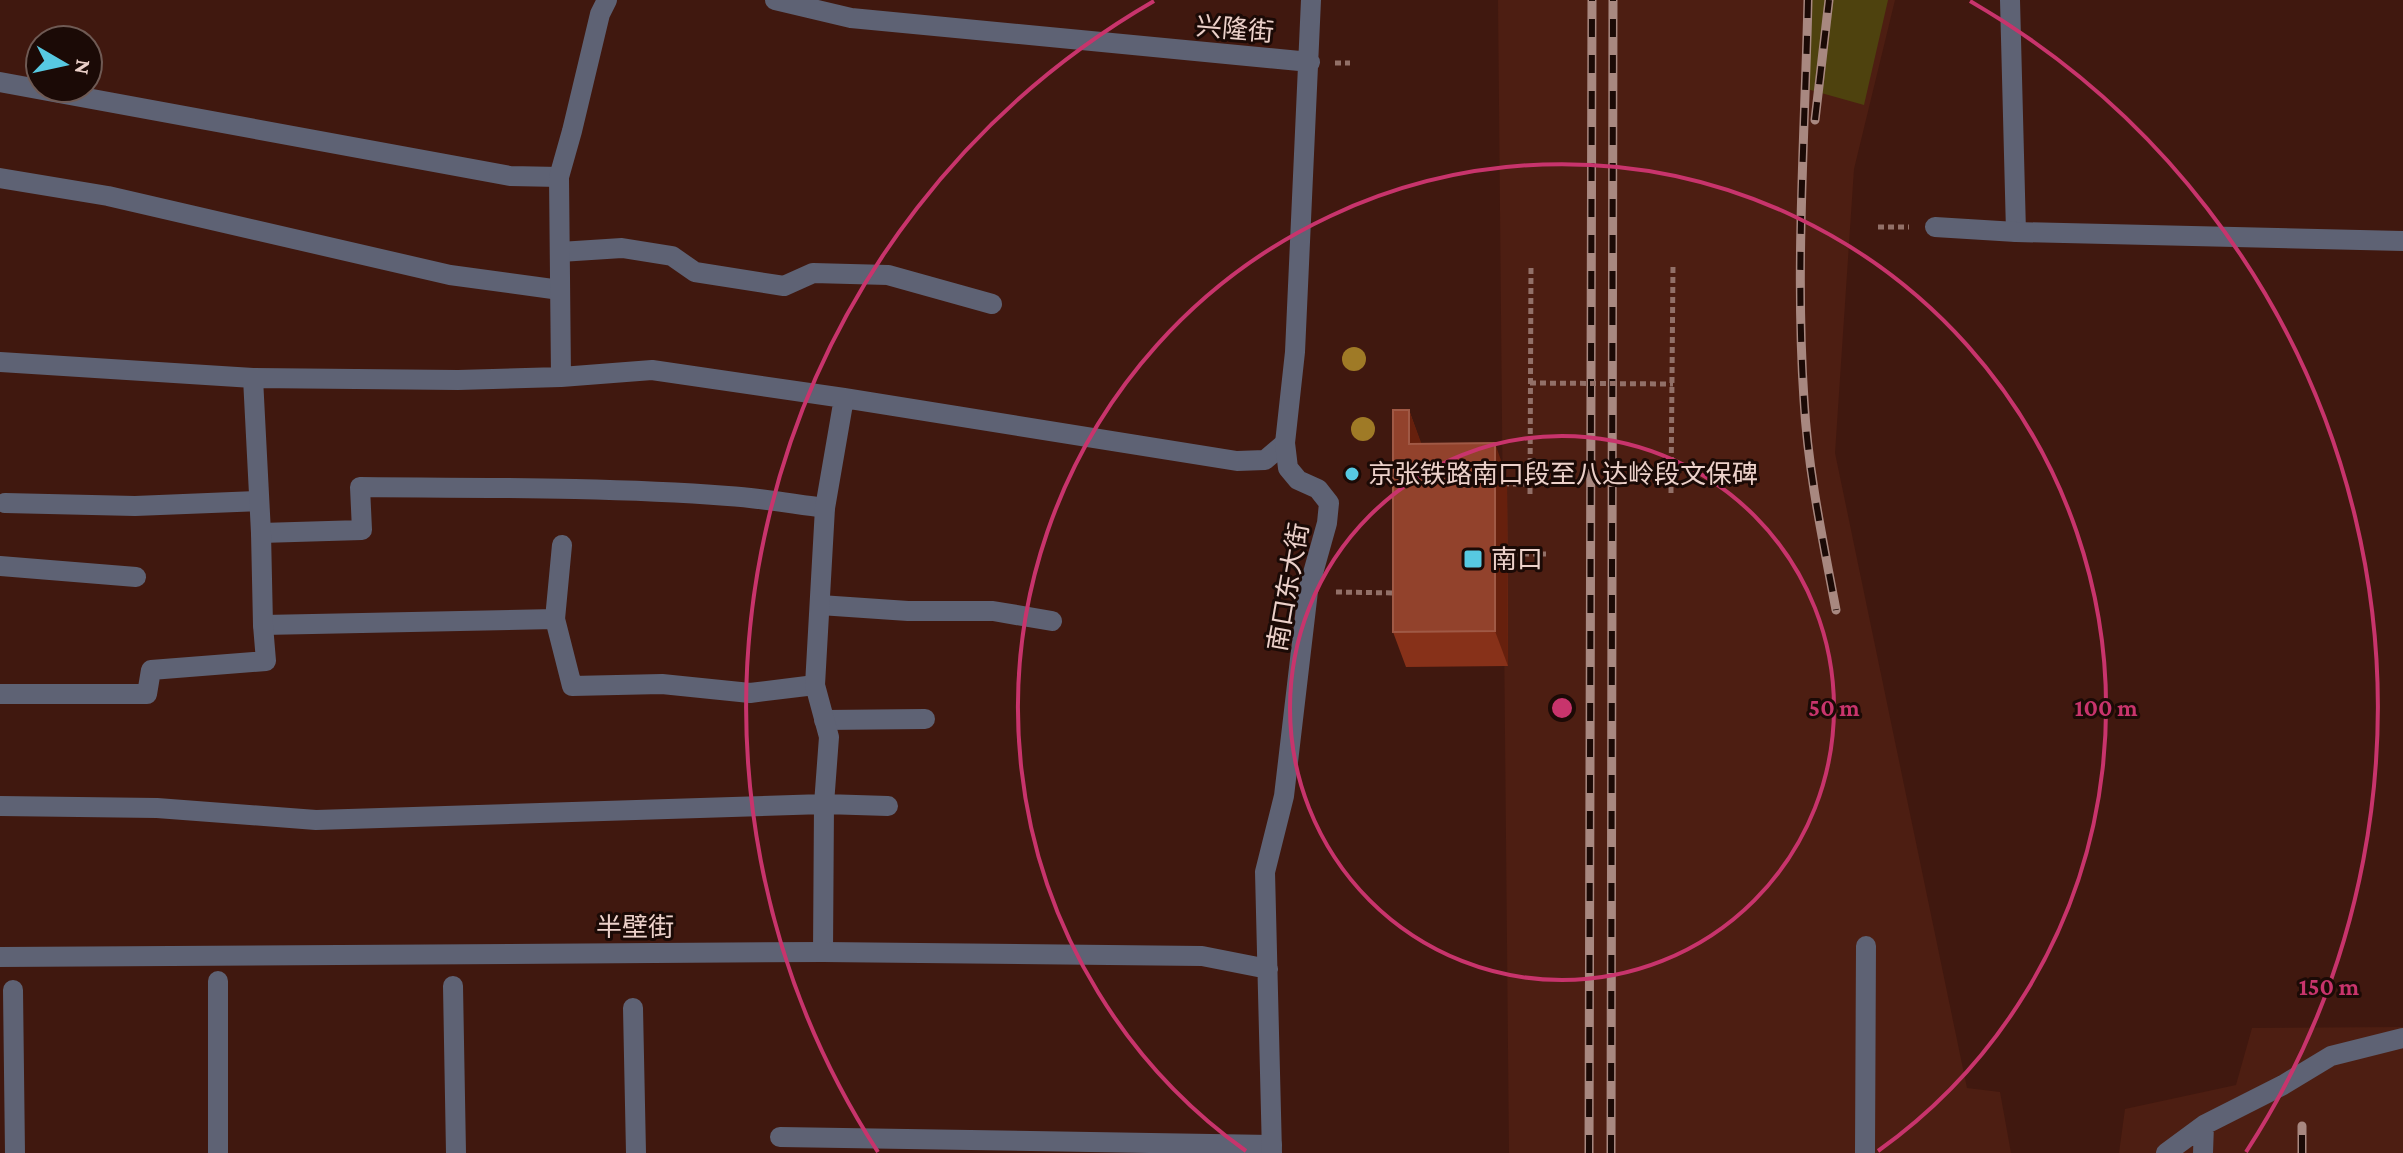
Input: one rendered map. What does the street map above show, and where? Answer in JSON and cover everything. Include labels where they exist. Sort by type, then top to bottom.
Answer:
[{"type":"street","points":[[561,377],[559,177],[600,14],[607,0]]},
{"type":"street","name":"兴隆街","points":[[775,0],[851,18],[1310,62]]},
{"type":"street","name":"南口东大街","points":[[1272,1149],[1265,872],[1284,796],[1308,591],[1327,523],[1329,503],[1318,489],[1298,480],[1288,468],[1285,443],[1295,352],[1311,0]]},
{"type":"street","points":[[2010,0],[2016,232]]},
{"type":"street","points":[[0,82],[510,176],[559,177]]},
{"type":"street","points":[[0,178],[108,196],[450,275],[560,290]]},
{"type":"street","points":[[1935,227],[2016,232],[2403,241]]},
{"type":"street","points":[[560,252],[622,248],[672,256],[695,272],[784,286],[813,273],[888,275],[992,304]]},
{"type":"street","points":[[0,362],[253,378],[458,380],[652,370],[1237,461],[1265,460],[1285,443]]},
{"type":"street","points":[[0,694],[147,694],[151,670],[266,661],[253,378]]},
{"type":"street","points":[[823,952],[824,804],[829,737],[815,685],[825,508],[844,398]]},
{"type":"street","points":[[261,533],[362,530],[360,487],[547,489],[729,496],[825,508]]},
{"type":"street","points":[[5,503],[135,506],[259,501]]},
{"type":"street","points":[[562,545],[555,619],[572,686],[662,684],[750,693],[815,685]]},
{"type":"street","points":[[0,566],[136,577]]},
{"type":"street","points":[[820,605],[908,611],[993,611],[1052,621]]},
{"type":"street","points":[[263,625],[555,619]]},
{"type":"street","points":[[824,720],[925,719]]},
{"type":"street","points":[[0,806],[157,808],[316,820],[824,804],[888,806]]},
{"type":"street","points":[[1865,1153],[1866,946]]},
{"type":"street","name":"半壁街","points":[[0,957],[823,952],[1202,956],[1268,969]]},
{"type":"street","points":[[218,981],[218,1153]]},
{"type":"street","points":[[453,986],[456,1153]]},
{"type":"street","points":[[13,990],[15,1153]]},
{"type":"street","points":[[633,1008],[636,1153]]},
{"type":"street","points":[[2166,1153],[2204,1125],[2283,1085],[2331,1056],[2403,1038]]},
{"type":"street","points":[[2203,1153],[2204,1125]]},
{"type":"street","points":[[780,1137],[1272,1149]]},
{"type":"path","points":[[1530,494],[1531,265]]},
{"type":"path","points":[[1671,493],[1673,265]]},
{"type":"path","points":[[1530,383],[1673,384]]},
{"type":"path","points":[[1502,484],[1546,484]]},
{"type":"path","points":[[1503,567],[1503,554],[1546,554]]},
{"type":"path","points":[[1308,591],[1411,594]]},
{"type":"shaded area","points":[[1498,0],[1895,0],[1854,169],[1835,453],[1967,1088],[2000,1092],[2011,1153],[1509,1153]]},
{"type":"shaded area","points":[[1812,0],[1888,0],[1864,105],[1807,89]]},
{"type":"shaded area","points":[[2403,1027],[2403,1153],[2119,1153],[2125,1109],[2236,1085],[2252,1028]]},
{"type":"building","points":[[1393,410],[1409,410],[1409,444],[1495,443],[1495,631],[1393,632]]},
{"type":"railway","points":[[1589,1153],[1592,0]]},
{"type":"railway","points":[[1611,1153],[1613,0]]},
{"type":"railway","points":[[1808,0],[1801,350],[1809,453],[1836,610]]},
{"type":"railway","points":[[1815,120],[1829,0]]},
{"type":"railway","points":[[2302,1126],[2302,1153]]},
{"type":"place","name":"京张铁路南口段至八达岭段文保碑","points":[[1352,474]]},
{"type":"place","name":"南口","points":[[1473,559]]}]
